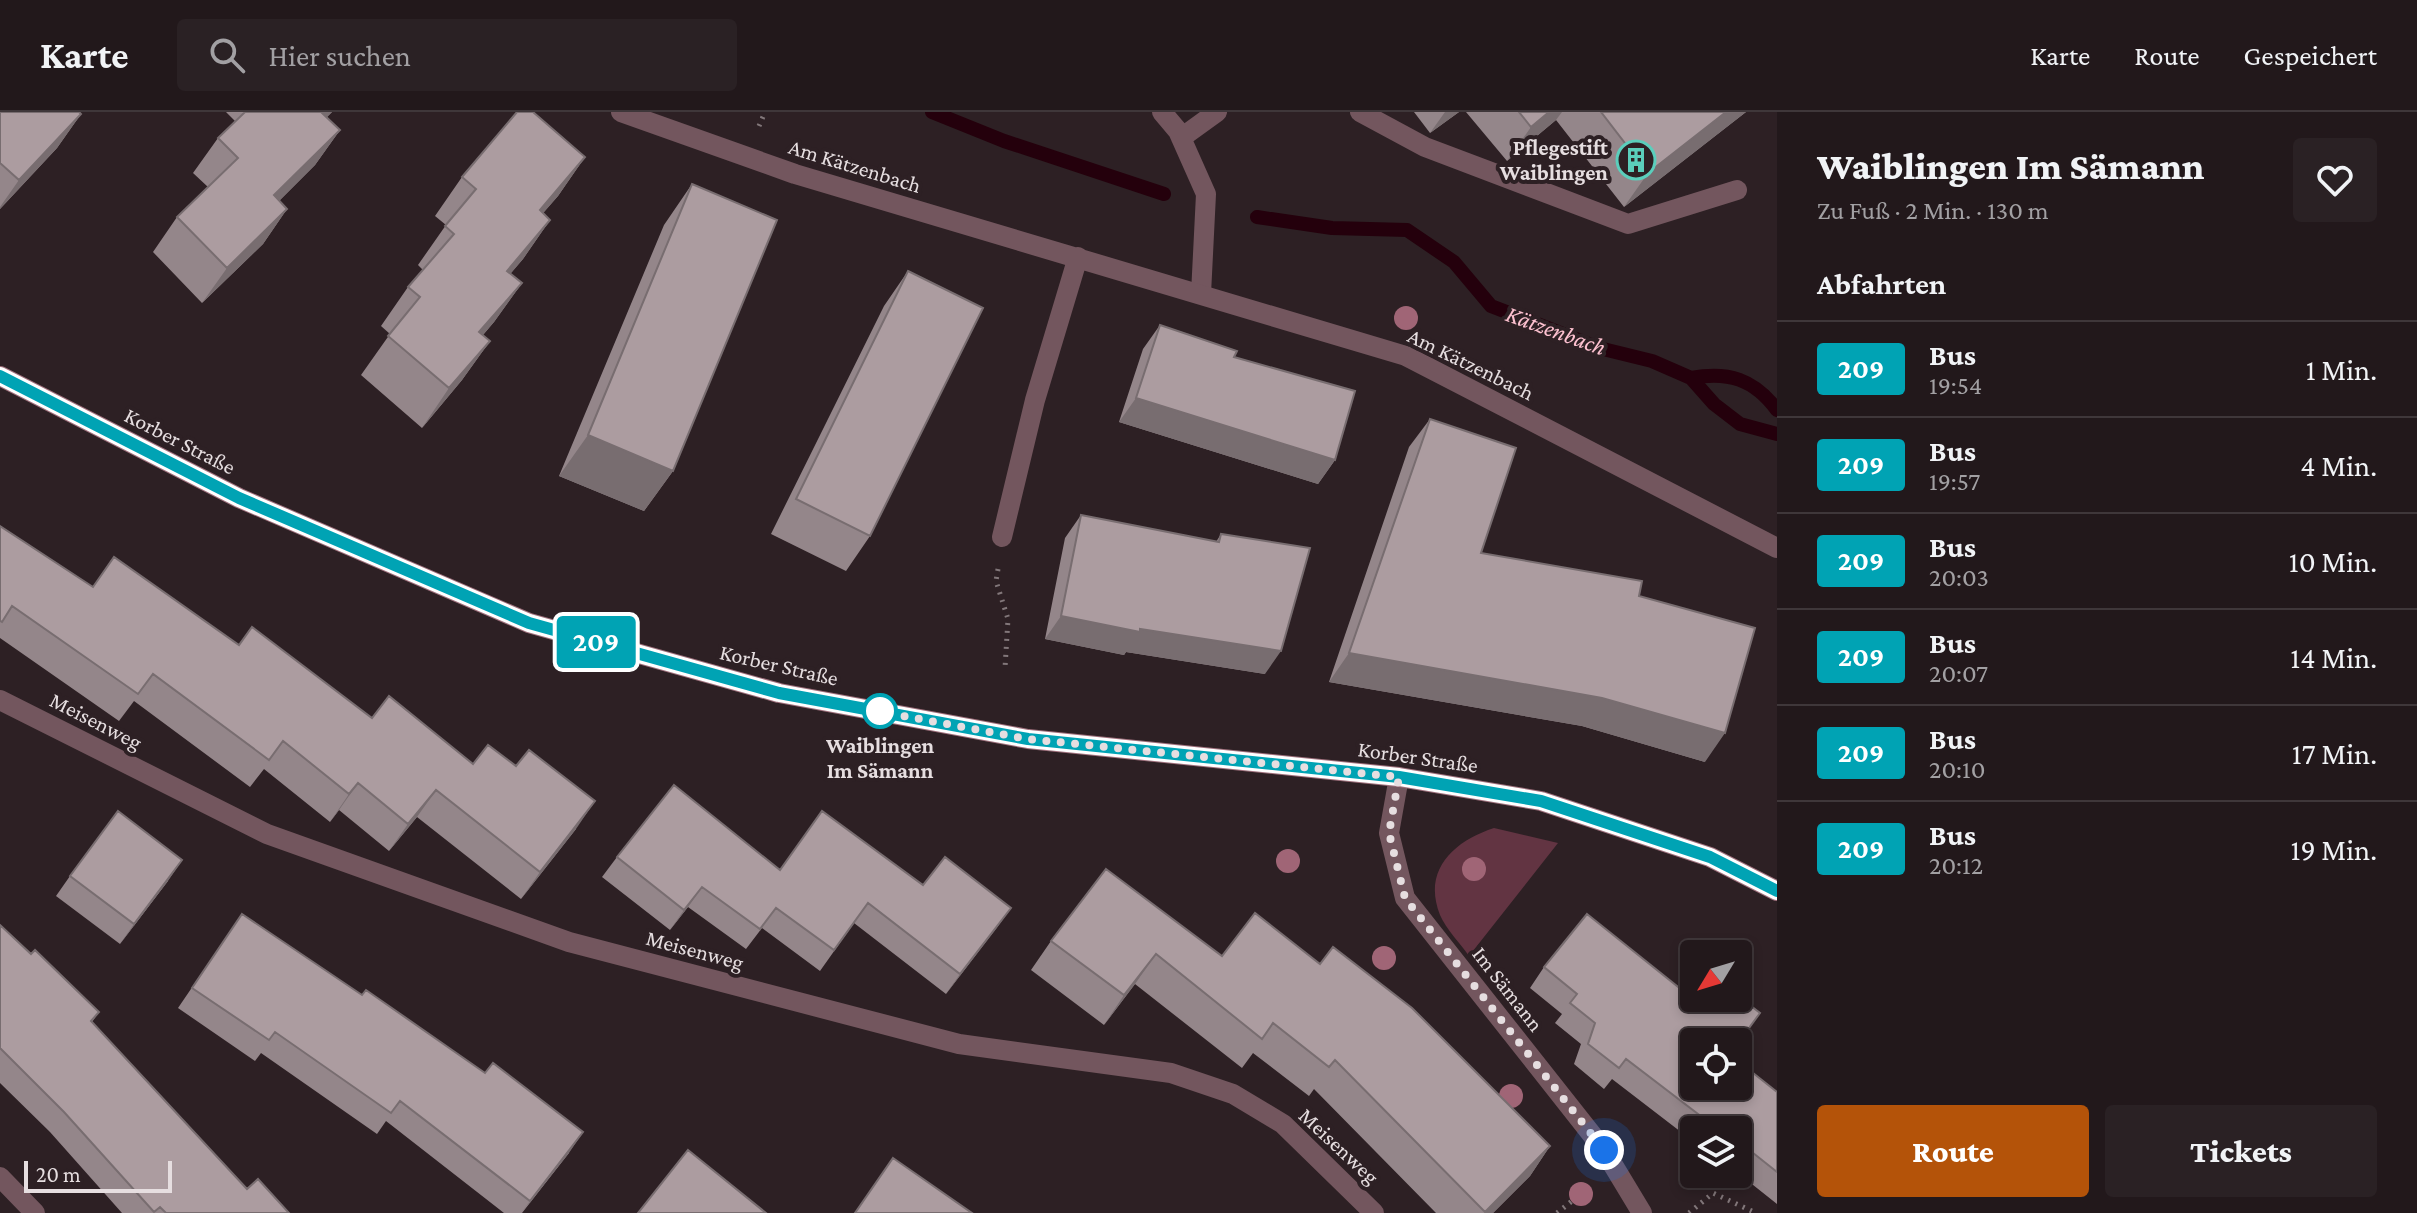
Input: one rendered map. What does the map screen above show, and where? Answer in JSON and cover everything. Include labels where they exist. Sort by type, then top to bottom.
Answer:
[{"type":"street","name":"Am Kätzenbach","points":[[621,112],[795,174],[1406,356],[1777,548]]},
{"type":"street","points":[[1162,112],[1181,138],[1206,194],[1201,294]]},
{"type":"street","points":[[1181,138],[1217,112]]},
{"type":"street","points":[[1360,112],[1425,147],[1628,224],[1737,190]]},
{"type":"street","points":[[1002,537],[1035,400],[1078,257]]},
{"type":"street","name":"Korber Straße","points":[[0,376],[239,498],[529,623],[779,693],[1028,739],[1399,777],[1541,801],[1710,857],[1777,891]]},
{"type":"street","name":"Meisenweg","points":[[0,700],[267,834],[569,942],[959,1044],[1171,1073],[1233,1094],[1283,1124],[1374,1213]]},
{"type":"street","name":"Im Sämann","points":[[1399,777],[1389,833],[1405,898],[1604,1150],[1642,1213]]},
{"type":"street","points":[[0,1177],[35,1213]]},
{"type":"path","points":[[1002,537],[996,581],[1008,619],[1005,668]]},
{"type":"path","points":[[1689,1213],[1713,1193],[1756,1213]]},
{"type":"path","points":[[1557,1213],[1572,1201]]},
{"type":"shaded area","points":[[1494,828],[1558,843],[1469,956],[1440,915],[1435,884],[1445,860],[1455,849]]},
{"type":"building","points":[[0,112],[81,114],[19,180],[0,163]]},
{"type":"building","points":[[245,112],[321,112],[340,130],[274,195],[287,209],[227,268],[177,217],[238,158],[218,138]]},
{"type":"building","points":[[517,112],[533,112],[585,157],[540,210],[550,220],[507,271],[522,283],[479,332],[490,341],[449,388],[388,336],[420,297],[408,287],[454,234],[445,226],[476,189],[462,177]]},
{"type":"building","points":[[1519,112],[1549,112],[1531,127]]},
{"type":"building","points":[[1601,112],[1726,112],[1648,173]]},
{"type":"building","points":[[692,184],[777,220],[673,471],[588,435]]},
{"type":"building","points":[[908,271],[983,308],[870,536],[796,499]]},
{"type":"building","points":[[1160,325],[1237,351],[1234,357],[1355,391],[1335,460],[1136,398]]},
{"type":"building","points":[[1430,419],[1516,448],[1481,553],[1642,581],[1639,596],[1755,628],[1725,733],[1602,698],[1349,653]]},
{"type":"building","points":[[1081,515],[1219,542],[1221,534],[1310,548],[1281,651],[1140,629],[1140,632],[1061,616]]},
{"type":"building","points":[[0,526],[93,587],[114,557],[239,645],[252,627],[372,718],[389,696],[473,764],[488,745],[516,766],[529,750],[595,801],[540,872],[436,790],[408,824],[358,783],[349,794],[283,741],[269,760],[153,674],[138,694],[12,606],[0,621]]},
{"type":"building","points":[[674,785],[780,870],[822,811],[923,885],[945,857],[1011,908],[960,974],[868,903],[834,950],[776,908],[760,929],[702,887],[684,910],[617,857]]},
{"type":"building","points":[[118,811],[182,860],[134,924],[70,876]]},
{"type":"building","points":[[1106,869],[1222,956],[1255,913],[1320,964],[1333,947],[1412,1008],[1550,1146],[1485,1212],[1335,1060],[1329,1067],[1273,1023],[1262,1039],[1156,954],[1124,995],[1051,941]]},
{"type":"building","points":[[242,914],[362,995],[366,990],[485,1073],[493,1063],[583,1132],[530,1201],[400,1101],[391,1113],[275,1032],[269,1040],[192,988]]},
{"type":"building","points":[[1587,914],[1680,988],[1680,1012],[1752,1012],[1752,1007],[1760,1013],[1749,1028],[1680,1028],[1680,1100],[1752,1100],[1752,1072],[1777,1092],[1777,1172],[1752,1152],[1752,1116],[1701,1116],[1626,1059],[1619,1068],[1588,1044],[1595,1023],[1570,1003],[1577,994],[1544,967]]},
{"type":"building","points":[[0,925],[31,954],[35,950],[99,1012],[91,1021],[247,1189],[258,1179],[289,1213],[166,1213],[160,1207],[154,1212],[64,1112],[0,1048]]},
{"type":"building","points":[[688,1150],[766,1213],[638,1213]]},
{"type":"building","points":[[893,1158],[972,1213],[855,1213]]},
{"type":"waterway","name":"Kätzenbach","points":[[932,112],[1004,141],[1164,194]]},
{"type":"waterway","name":"Kätzenbach","points":[[1257,217],[1332,228],[1407,230],[1454,262],[1491,306],[1599,348],[1652,361],[1691,378],[1714,404],[1740,424],[1777,434]]},
{"type":"waterway","name":"Kätzenbach","points":[[1691,378],[1717,376],[1739,380],[1759,391],[1777,410]]},
{"type":"bus line","name":"209","points":[[0,376],[239,498],[529,623],[779,693],[1028,739],[1399,777],[1541,801],[1710,857],[1777,891]]},
{"type":"place","name":"Pflegestift Waiblingen","points":[[1636,160]]},
{"type":"place","name":"Waiblingen Im Sämann","points":[[880,711]]},
{"type":"route","points":[[880,711],[871,710],[1028,739],[1399,777],[1389,833],[1405,898],[1604,1150]]}]
